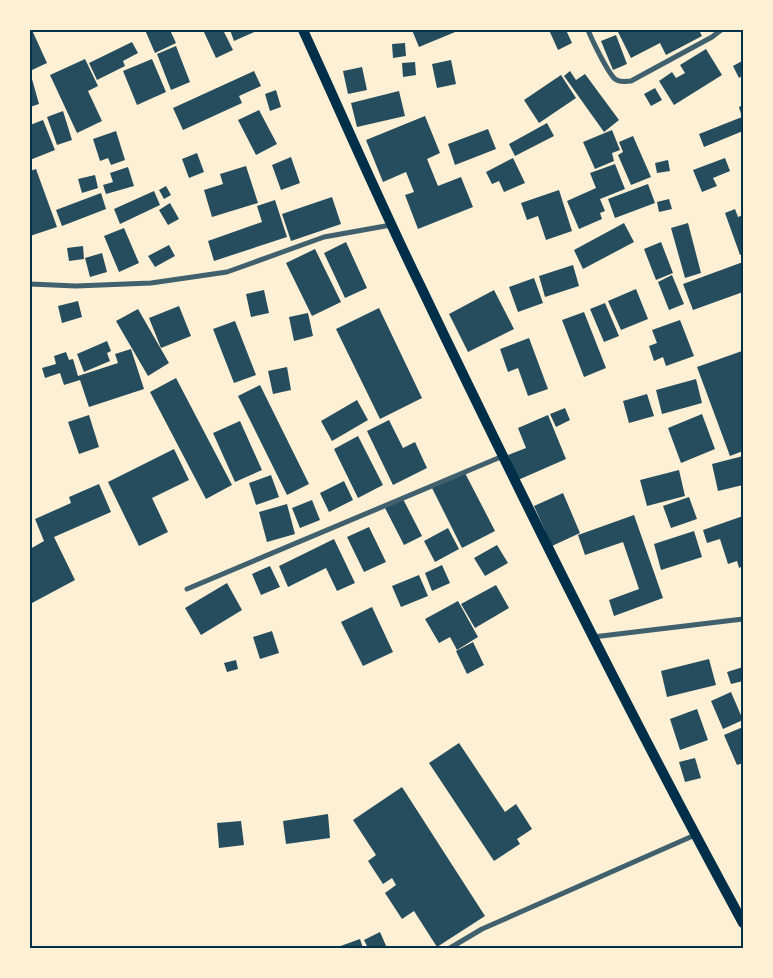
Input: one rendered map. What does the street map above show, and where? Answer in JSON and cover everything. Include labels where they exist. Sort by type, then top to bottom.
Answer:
[{"type":"main road","points":[[303,30],[419,284],[593,637],[695,835],[743,923]]},
{"type":"street","points":[[588,30],[608,69],[615,79],[621,82],[631,81],[712,37],[721,30]]},
{"type":"street","points":[[30,284],[76,286],[151,283],[227,272],[324,237],[392,225]]},
{"type":"street","points":[[187,589],[504,456]]},
{"type":"street","points":[[593,637],[743,619]]},
{"type":"street","points":[[450,948],[482,929],[695,835]]},
{"type":"building","points":[[30,30],[32,30],[47,63],[30,71]]},
{"type":"building","points":[[145,30],[170,30],[176,43],[155,53]]},
{"type":"building","points":[[203,30],[223,30],[233,50],[216,58]]},
{"type":"building","points":[[230,30],[259,30],[234,41]]},
{"type":"building","points":[[412,30],[460,30],[419,47]]},
{"type":"building","points":[[549,30],[566,30],[572,43],[558,50]]},
{"type":"building","points":[[617,30],[699,30],[702,36],[666,55],[660,43],[631,58]]},
{"type":"building","points":[[616,35],[627,64],[613,70],[601,41]]},
{"type":"building","points":[[132,42],[138,53],[123,61],[125,66],[97,80],[89,63]]},
{"type":"building","points":[[405,43],[406,56],[393,58],[392,44]]},
{"type":"building","points":[[176,46],[190,82],[171,90],[157,54]]},
{"type":"building","points":[[706,49],[722,75],[674,105],[659,81],[672,72],[676,78],[685,73],[680,65]]},
{"type":"building","points":[[85,59],[98,86],[88,91],[102,121],[77,133],[50,75]]},
{"type":"building","points":[[152,59],[166,92],[137,105],[123,71]]},
{"type":"building","points":[[451,60],[456,84],[437,88],[432,64]]},
{"type":"building","points":[[742,61],[743,75],[739,78],[733,66]]},
{"type":"building","points":[[415,62],[416,75],[403,77],[402,63]]},
{"type":"building","points":[[362,67],[367,90],[348,94],[343,71]]},
{"type":"building","points":[[254,71],[261,86],[239,96],[242,103],[183,130],[173,108]]},
{"type":"building","points":[[570,71],[576,80],[585,74],[619,120],[604,132],[564,76]]},
{"type":"building","points":[[561,75],[576,98],[539,123],[524,100]]},
{"type":"building","points":[[32,79],[39,104],[30,107],[30,80]]},
{"type":"building","points":[[655,88],[662,100],[651,106],[644,94]]},
{"type":"building","points":[[276,90],[281,107],[270,111],[265,94]]},
{"type":"building","points":[[399,91],[405,116],[357,127],[351,103]]},
{"type":"building","points":[[743,105],[743,131],[704,147],[699,134],[742,117],[739,107]]},
{"type":"building","points":[[259,110],[277,144],[256,155],[238,120]]},
{"type":"building","points":[[63,111],[72,140],[57,145],[47,117]]},
{"type":"building","points":[[425,116],[440,153],[427,159],[438,186],[461,177],[473,207],[418,229],[405,195],[414,192],[406,172],[383,182],[366,140]]},
{"type":"building","points":[[43,120],[55,150],[30,160],[30,125]]},
{"type":"building","points":[[547,123],[554,136],[515,156],[509,144]]},
{"type":"building","points":[[488,129],[496,149],[455,165],[448,144]]},
{"type":"building","points":[[612,130],[620,150],[612,153],[614,161],[595,169],[583,142]]},
{"type":"building","points":[[116,131],[125,160],[111,165],[108,158],[100,161],[93,139]]},
{"type":"building","points":[[633,136],[651,177],[631,185],[618,155],[623,152],[619,142]]},
{"type":"building","points":[[197,153],[204,172],[189,178],[182,159]]},
{"type":"building","points":[[291,157],[300,183],[281,190],[272,165]]},
{"type":"building","points":[[513,158],[525,183],[504,192],[499,181],[492,184],[486,172]]},
{"type":"building","points":[[725,158],[730,171],[713,178],[717,186],[702,192],[693,170]]},
{"type":"building","points":[[668,160],[670,171],[657,173],[655,163]]},
{"type":"building","points":[[615,164],[625,189],[600,199],[605,211],[600,213],[602,219],[579,229],[567,201],[596,188],[590,173]]},
{"type":"building","points":[[246,166],[258,203],[212,217],[204,190],[223,184],[220,174]]},
{"type":"building","points":[[128,167],[134,186],[106,194],[103,185],[113,182],[110,173]]},
{"type":"building","points":[[36,169],[57,227],[30,236],[30,171]]},
{"type":"building","points":[[95,175],[98,188],[82,193],[78,179]]},
{"type":"building","points":[[648,184],[655,203],[615,218],[608,199]]},
{"type":"building","points":[[166,186],[171,195],[164,199],[159,190]]},
{"type":"building","points":[[559,190],[572,231],[546,240],[538,216],[527,220],[521,203]]},
{"type":"building","points":[[154,191],[160,205],[120,224],[114,209]]},
{"type":"building","points":[[101,193],[106,209],[62,226],[56,210]]},
{"type":"building","points":[[332,197],[341,224],[291,241],[282,214]]},
{"type":"building","points":[[669,199],[672,209],[659,212],[657,202]]},
{"type":"building","points":[[275,200],[287,237],[214,261],[208,241],[262,222],[257,206]]},
{"type":"building","points":[[170,203],[179,219],[168,225],[159,210]]},
{"type":"building","points":[[735,209],[738,217],[743,215],[743,254],[740,255],[725,213]]},
{"type":"building","points":[[624,223],[634,242],[583,269],[574,250]]},
{"type":"building","points":[[688,223],[701,273],[685,278],[671,228]]},
{"type":"building","points":[[124,228],[139,263],[119,272],[104,236]]},
{"type":"building","points":[[346,242],[367,288],[345,298],[324,253]]},
{"type":"building","points":[[661,242],[673,273],[656,280],[644,249]]},
{"type":"building","points":[[169,245],[175,256],[155,267],[148,256]]},
{"type":"building","points":[[83,246],[84,259],[69,261],[67,248]]},
{"type":"building","points":[[315,249],[341,302],[312,316],[286,263]]},
{"type":"building","points":[[102,253],[107,272],[90,277],[85,258]]},
{"type":"building","points":[[743,262],[743,292],[693,310],[683,284]]},
{"type":"building","points":[[573,265],[579,286],[545,297],[539,276]]},
{"type":"building","points":[[672,275],[684,304],[669,310],[658,282]]},
{"type":"building","points":[[534,278],[543,303],[518,312],[509,287]]},
{"type":"building","points":[[636,289],[648,319],[621,330],[608,301]]},
{"type":"building","points":[[264,290],[269,313],[251,317],[246,294]]},
{"type":"building","points":[[494,290],[514,329],[468,352],[449,314]]},
{"type":"building","points":[[78,301],[82,317],[62,323],[58,306]]},
{"type":"building","points":[[605,303],[619,336],[604,342],[590,309]]},
{"type":"building","points":[[179,306],[191,336],[161,348],[149,318]]},
{"type":"building","points":[[379,308],[422,398],[380,419],[336,329]]},
{"type":"building","points":[[138,309],[169,363],[148,376],[116,321]]},
{"type":"building","points":[[584,312],[606,368],[584,377],[562,320]]},
{"type":"building","points":[[308,313],[313,336],[294,341],[289,317]]},
{"type":"building","points":[[680,320],[694,356],[666,366],[663,357],[654,361],[649,346],[657,343],[652,330]]},
{"type":"building","points":[[235,321],[256,375],[234,383],[213,329]]},
{"type":"building","points":[[529,338],[548,389],[528,396],[518,368],[508,372],[500,349]]},
{"type":"building","points":[[107,341],[111,351],[107,353],[110,361],[84,372],[77,354]]},
{"type":"building","points":[[131,349],[144,389],[89,407],[80,380],[64,385],[60,373],[45,378],[42,368],[56,364],[54,356],[66,352],[69,360],[73,359],[78,376],[118,363],[115,354]]},
{"type":"building","points":[[742,351],[743,451],[730,456],[697,367]]},
{"type":"building","points":[[287,367],[291,390],[273,394],[268,371]]},
{"type":"building","points":[[176,378],[232,485],[206,499],[150,392]]},
{"type":"building","points":[[696,379],[702,403],[662,414],[656,390]]},
{"type":"building","points":[[260,385],[309,484],[287,495],[238,396]]},
{"type":"building","points":[[647,394],[654,416],[629,423],[623,401]]},
{"type":"building","points":[[357,400],[368,420],[332,441],[321,421]]},
{"type":"building","points":[[565,408],[570,420],[556,427],[550,414]]},
{"type":"building","points":[[702,414],[715,449],[681,463],[668,428]]},
{"type":"building","points":[[89,415],[99,447],[79,454],[68,422]]},
{"type":"building","points":[[548,415],[566,459],[518,480],[508,455],[526,448],[518,428]]},
{"type":"building","points":[[389,420],[403,448],[415,442],[427,468],[393,485],[367,431]]},
{"type":"building","points":[[240,421],[262,470],[235,482],[213,433]]},
{"type":"building","points":[[358,436],[383,485],[358,498],[334,449]]},
{"type":"building","points":[[174,449],[189,480],[152,498],[168,532],[139,546],[108,482]]},
{"type":"building","points":[[743,456],[743,485],[718,491],[712,464]]},
{"type":"building","points":[[679,470],[685,496],[647,506],[640,480]]},
{"type":"building","points":[[464,471],[495,531],[462,548],[432,488]]},
{"type":"building","points":[[271,475],[279,497],[256,505],[249,483]]},
{"type":"building","points":[[344,481],[353,500],[329,512],[320,493]]},
{"type":"building","points":[[99,484],[111,512],[54,537],[75,580],[32,603],[30,599],[30,549],[44,541],[35,519],[71,503],[69,497]]},
{"type":"building","points":[[563,493],[580,533],[552,546],[534,506]]},
{"type":"building","points":[[689,497],[697,519],[671,528],[663,506]]},
{"type":"building","points":[[403,499],[422,536],[404,545],[385,508]]},
{"type":"building","points":[[312,500],[320,520],[300,528],[292,508]]},
{"type":"building","points":[[287,504],[295,534],[267,542],[259,512]]},
{"type":"building","points":[[634,515],[663,598],[614,616],[609,600],[639,589],[623,542],[585,555],[578,535]]},
{"type":"building","points":[[743,516],[743,566],[739,568],[737,561],[728,564],[720,539],[707,543],[703,530]]},
{"type":"building","points":[[369,527],[386,562],[364,572],[347,537]]},
{"type":"building","points":[[448,528],[459,549],[435,562],[424,541]]},
{"type":"building","points":[[694,531],[702,557],[661,570],[654,544]]},
{"type":"building","points":[[334,539],[355,583],[337,591],[326,568],[288,587],[279,566]]},
{"type":"building","points":[[497,545],[508,563],[485,576],[474,558]]},
{"type":"building","points":[[442,565],[450,583],[432,591],[425,573]]},
{"type":"building","points":[[270,566],[280,587],[261,595],[252,574]]},
{"type":"building","points":[[419,575],[428,596],[401,607],[392,586]]},
{"type":"building","points":[[227,583],[242,610],[201,635],[185,608]]},
{"type":"building","points":[[496,585],[509,608],[475,628],[461,604]]},
{"type":"building","points":[[458,601],[478,637],[457,650],[450,637],[439,643],[425,619]]},
{"type":"building","points":[[372,607],[393,652],[363,666],[341,622]]},
{"type":"building","points":[[272,631],[279,653],[260,659],[253,637]]},
{"type":"building","points":[[473,642],[484,665],[467,674],[456,651]]},
{"type":"building","points":[[709,659],[716,685],[667,697],[661,671]]},
{"type":"building","points":[[236,660],[238,669],[227,672],[224,663]]},
{"type":"building","points":[[743,667],[743,681],[731,684],[727,672]]},
{"type":"building","points":[[731,692],[743,720],[723,729],[711,701]]},
{"type":"building","points":[[697,709],[708,740],[680,750],[670,719]]},
{"type":"building","points":[[743,727],[743,763],[737,765],[724,735]]},
{"type":"building","points":[[459,743],[505,812],[516,804],[532,829],[517,839],[520,844],[494,861],[429,763]]},
{"type":"building","points":[[695,758],[701,778],[685,782],[679,762]]},
{"type":"building","points":[[402,787],[485,916],[437,947],[414,911],[402,919],[385,893],[396,885],[392,878],[383,884],[368,861],[376,855],[353,820]]},
{"type":"building","points":[[328,814],[330,838],[286,844],[283,821]]},
{"type":"building","points":[[241,821],[244,845],[219,848],[217,823]]},
{"type":"building","points":[[380,932],[387,948],[368,948],[364,940]]},
{"type":"building","points":[[360,939],[363,948],[335,948]]}]
